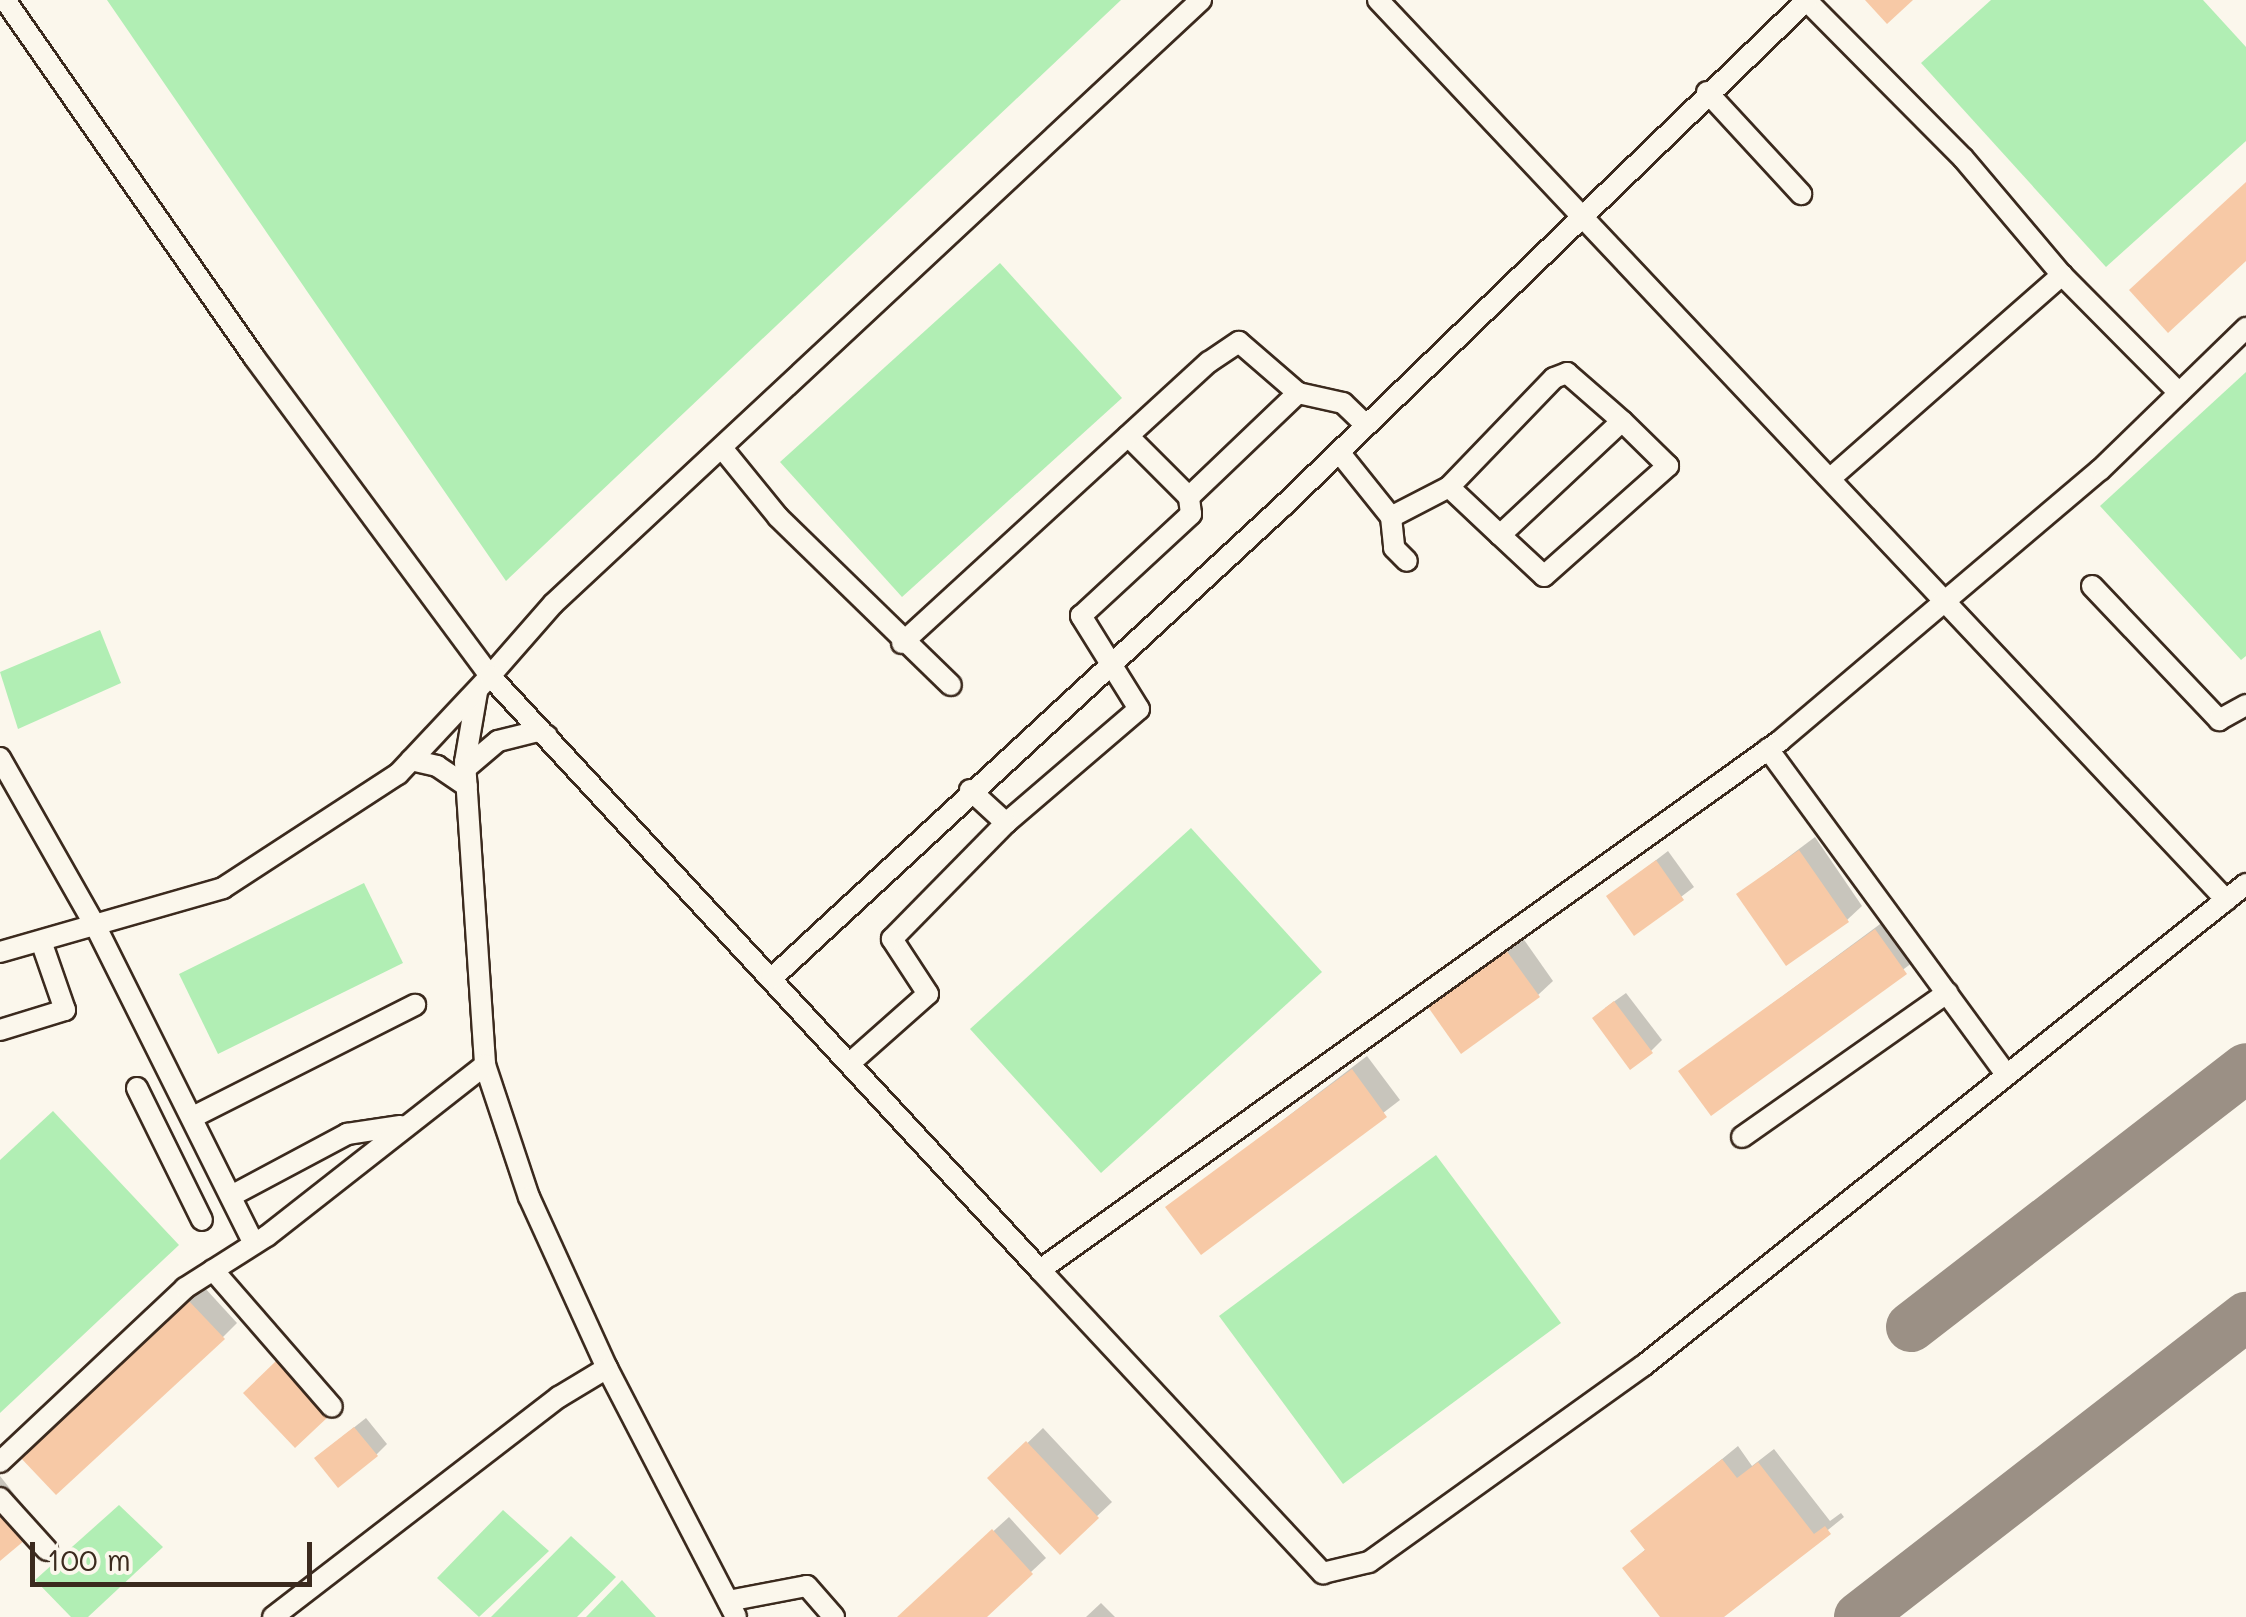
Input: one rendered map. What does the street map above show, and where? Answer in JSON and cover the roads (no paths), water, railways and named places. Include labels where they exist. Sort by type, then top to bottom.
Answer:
[{"type":"lane","points":[[5,0],[484,683],[547,736],[1323,1573],[1370,1562],[1643,1366],[2246,884]]},
{"type":"lane","points":[[0,952],[223,888],[412,760],[552,604],[1201,0]]},
{"type":"lane","points":[[1378,0],[1948,598],[2226,900]]},
{"type":"lane","points":[[772,978],[1338,452],[1806,0],[1963,158],[2062,275],[2179,393]]},
{"type":"lane","points":[[1707,92],[1801,194]]},
{"type":"lane","points":[[1833,476],[2062,275]]},
{"type":"lane","points":[[1040,1270],[1768,749],[1948,598],[2179,393],[2246,328]]},
{"type":"lane","points":[[902,643],[1128,436],[1239,342],[1298,393],[1343,404],[1366,425]]},
{"type":"lane","points":[[1391,517],[1449,487],[1554,378],[1567,373],[1668,466],[1544,576],[1449,487]]},
{"type":"lane","points":[[1188,497],[1298,393]]},
{"type":"lane","points":[[1500,535],[1622,421]]},
{"type":"lane","points":[[850,1063],[928,994],[892,939],[1006,824],[1139,708],[1112,660],[1080,616],[1191,514],[1188,497],[1128,436]]},
{"type":"lane","points":[[722,448],[778,517],[902,643],[951,685]]},
{"type":"lane","points":[[1338,452],[1391,517],[1394,548],[1407,561]]},
{"type":"lane","points":[[2092,586],[2219,720],[2246,705]]},
{"type":"lane","points":[[484,683],[466,777],[485,1065],[529,1197],[607,1368],[732,1609],[807,1586],[834,1617]]},
{"type":"lane","points":[[466,777],[498,741],[538,731],[547,736]]},
{"type":"lane","points":[[1768,749],[2006,1074]]},
{"type":"lane","points":[[0,758],[95,925],[253,1242]]},
{"type":"lane","points":[[412,760],[466,777]]},
{"type":"lane","points":[[970,790],[1006,824]]},
{"type":"lane","points":[[0,1030],[64,1010],[41,940]]},
{"type":"lane","points":[[1742,1137],[1947,993]]},
{"type":"lane","points":[[193,1117],[415,1005]]},
{"type":"lane","points":[[0,1462],[185,1288],[253,1242],[485,1065]]},
{"type":"lane","points":[[137,1088],[202,1220]]},
{"type":"lane","points":[[231,1196],[347,1134],[402,1126]]},
{"type":"lane","points":[[173,1162],[206,1144]]},
{"type":"lane","points":[[213,1270],[332,1407]]},
{"type":"lane","points":[[273,1617],[559,1396],[607,1368]]},
{"type":"lane","points":[[0,1498],[47,1550]]}]
